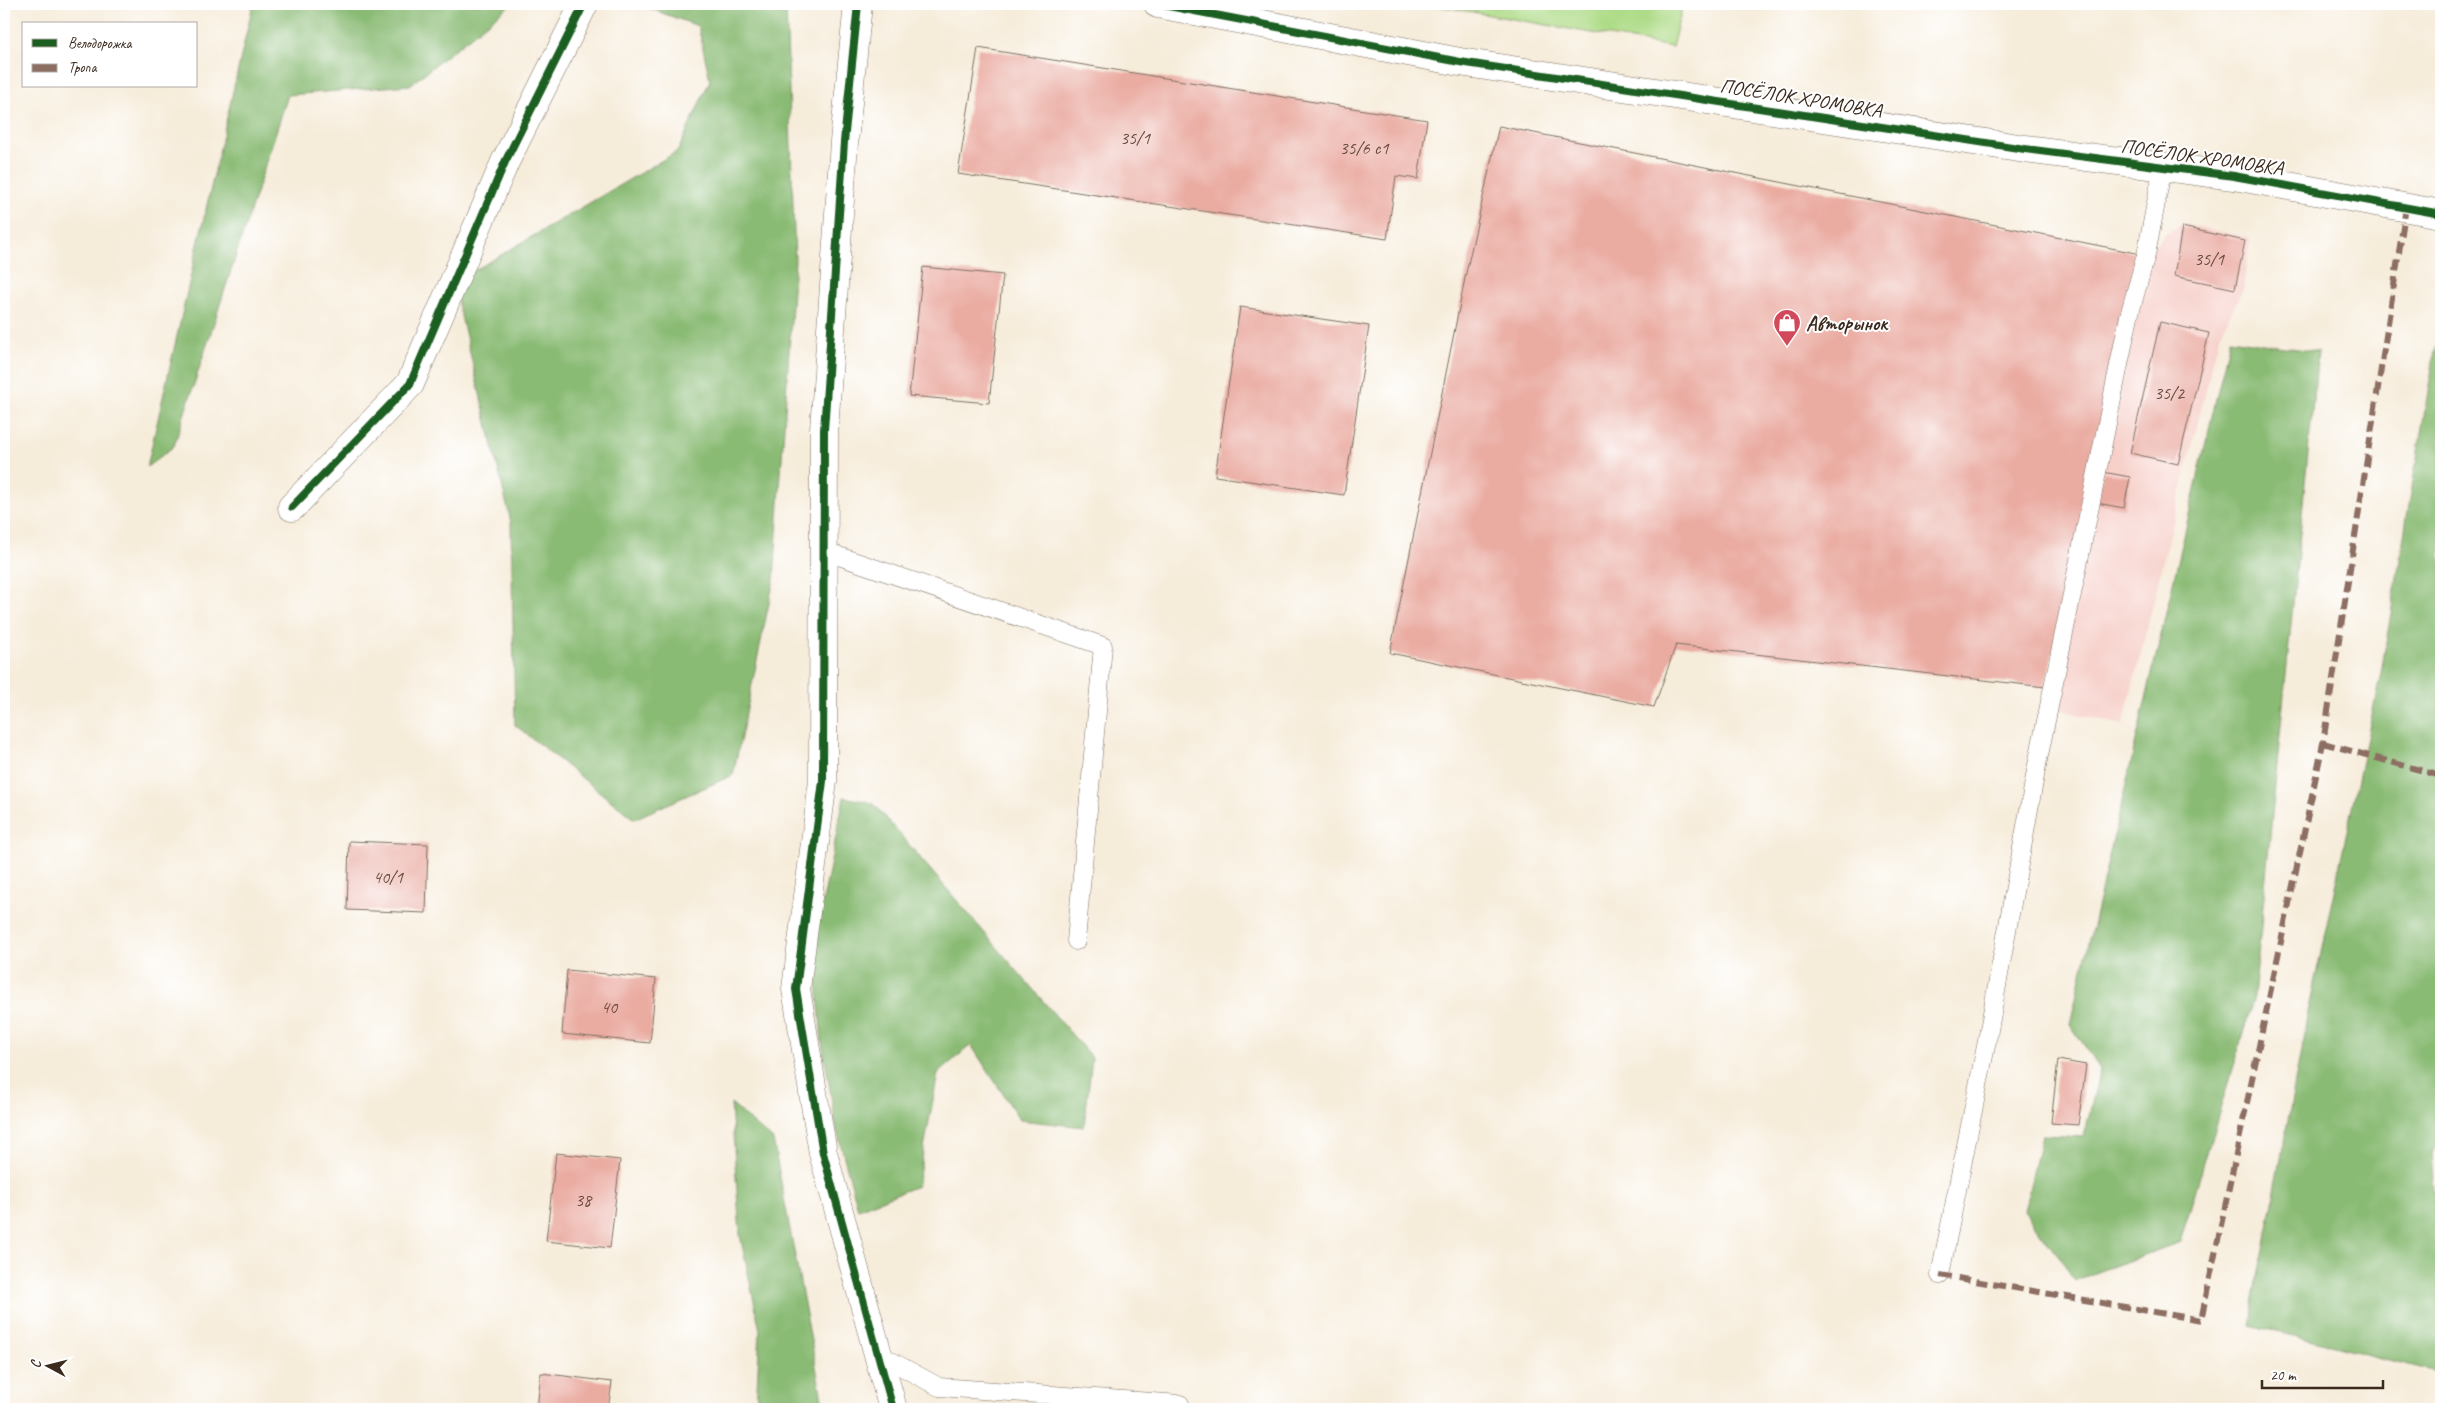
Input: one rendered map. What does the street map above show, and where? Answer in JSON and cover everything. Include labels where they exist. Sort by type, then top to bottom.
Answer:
[{"type":"street","points":[[292,507],[410,384],[505,162],[584,4]]},
{"type":"street","points":[[858,4],[844,142],[824,430],[823,781],[796,989],[823,1153],[880,1355],[893,1409]]},
{"type":"street","name":"ПОСЁЛОК ХРОМОВКА","points":[[1158,4],[1460,62],[2025,149],[2234,176],[2441,214]]},
{"type":"lane","points":[[1940,1276],[1987,1041],[2037,765],[2129,316],[2146,254],[2163,166]]},
{"type":"lane","points":[[824,551],[1103,646],[1076,941]]},
{"type":"lane","points":[[880,1355],[939,1387],[1180,1404]]},
{"type":"shaded area","points":[[2182,224],[2250,238],[2243,289],[2219,337],[2123,725],[2052,708],[2150,253],[2165,234]]},
{"type":"green space","points":[[253,4],[511,4],[410,85],[288,95],[174,446],[147,467]]},
{"type":"green space","points":[[637,4],[778,4],[786,6],[795,260],[774,579],[733,775],[634,819],[515,725],[511,522],[453,283],[678,151],[710,80],[698,26]]},
{"type":"green space","points":[[1427,4],[1683,4],[1672,47]]},
{"type":"green space","points":[[2230,339],[2318,352],[2254,997],[2180,1242],[2076,1280],[2024,1211],[2042,1135],[2084,1137],[2100,1069],[2070,1024]]},
{"type":"green space","points":[[2441,339],[2441,1137],[2431,1154],[2439,1249],[2441,1249],[2441,1373],[2250,1325],[2308,1012],[2381,673],[2435,350]]},
{"type":"green space","points":[[844,797],[873,803],[1092,1058],[1084,1127],[1020,1120],[971,1045],[938,1073],[917,1186],[858,1209],[837,1131],[822,1043],[814,945]]},
{"type":"green space","points":[[731,1104],[773,1140],[824,1409],[756,1409],[760,1330],[740,1235]]},
{"type":"building","points":[[978,48],[1427,120],[1418,179],[1396,176],[1387,239],[958,174]]},
{"type":"building","name":"Авторынок","points":[[1499,126],[2146,255],[2045,687],[1676,645],[1654,707],[1390,653],[1466,273]]},
{"type":"building","points":[[2182,227],[2245,241],[2235,289],[2174,276]]},
{"type":"building","points":[[923,267],[1003,275],[989,403],[909,396]]},
{"type":"building","points":[[1240,307],[1369,326],[1344,495],[1215,476]]},
{"type":"building","points":[[2160,322],[2209,333],[2178,464],[2130,453]]},
{"type":"building","points":[[2103,472],[2130,477],[2124,508],[2097,503]]},
{"type":"building","points":[[349,841],[428,844],[426,913],[347,910]]},
{"type":"building","points":[[567,970],[656,979],[650,1043],[562,1034]]},
{"type":"building","points":[[2058,1060],[2086,1065],[2078,1125],[2051,1123]]},
{"type":"building","points":[[556,1153],[620,1160],[610,1248],[546,1241]]},
{"type":"building","points":[[541,1373],[612,1382],[608,1409],[537,1409]]},
{"type":"marked path","points":[[1940,1275],[2201,1320],[2323,743],[2406,207]]},
{"type":"marked path","points":[[2323,743],[2441,776]]},
{"type":"cycle path","points":[[292,507],[410,384],[505,162],[584,4]]},
{"type":"cycle path","points":[[858,4],[844,142],[824,430],[823,781],[796,989],[823,1153],[893,1409]]},
{"type":"cycle path","points":[[1158,4],[1460,62],[2025,149],[2234,176],[2441,214]]},
{"type":"place","name":"Авторынок","points":[[1787,347]]}]
